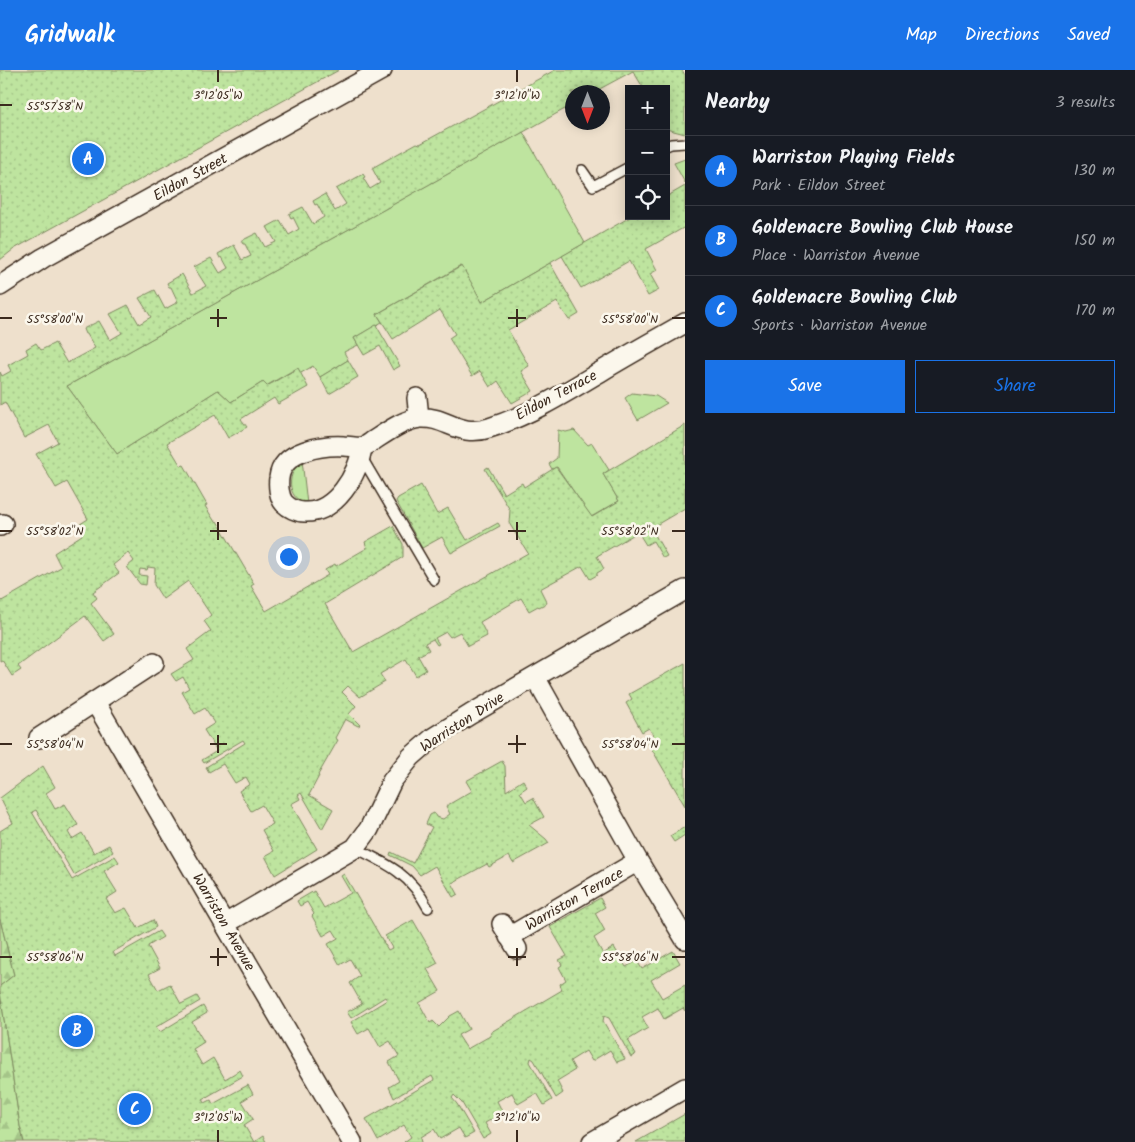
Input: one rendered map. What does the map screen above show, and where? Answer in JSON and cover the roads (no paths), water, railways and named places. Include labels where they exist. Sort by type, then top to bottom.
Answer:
[{"type":"street","name":"Eildon Street","points":[[0,286],[43,258],[382,70]]},
{"type":"street","name":"Eildon Terrace","points":[[418,418],[435,420],[466,431],[486,430],[570,390],[685,323]]},
{"type":"street","points":[[362,452],[397,426],[418,418],[417,398]]},
{"type":"street","name":"Warriston Drive","points":[[225,924],[355,848],[369,828],[392,781],[400,769],[434,736],[685,590]]},
{"type":"street","points":[[39,738],[154,663]]},
{"type":"street","name":"Warriston Terrace","points":[[536,677],[638,861],[685,939]]},
{"type":"street","name":"Warriston Avenue","points":[[95,702],[352,1142]]},
{"type":"street","name":"Warriston Terrace","points":[[509,936],[638,861]]},
{"type":"street","points":[[592,1142],[685,1088]]},
{"type":"lane","points":[[670,144],[685,143]]},
{"type":"lane","points":[[582,170],[593,186],[625,169]]},
{"type":"lane","points":[[362,452],[434,580]]},
{"type":"lane","points":[[355,848],[390,864],[404,875],[414,885],[428,908]]},
{"type":"place","name":"Warriston Playing Fields","points":[[88,159]]},
{"type":"place","name":"Goldenacre Bowling Club House","points":[[77,1031]]},
{"type":"place","name":"Goldenacre Bowling Club","points":[[135,1109]]}]
